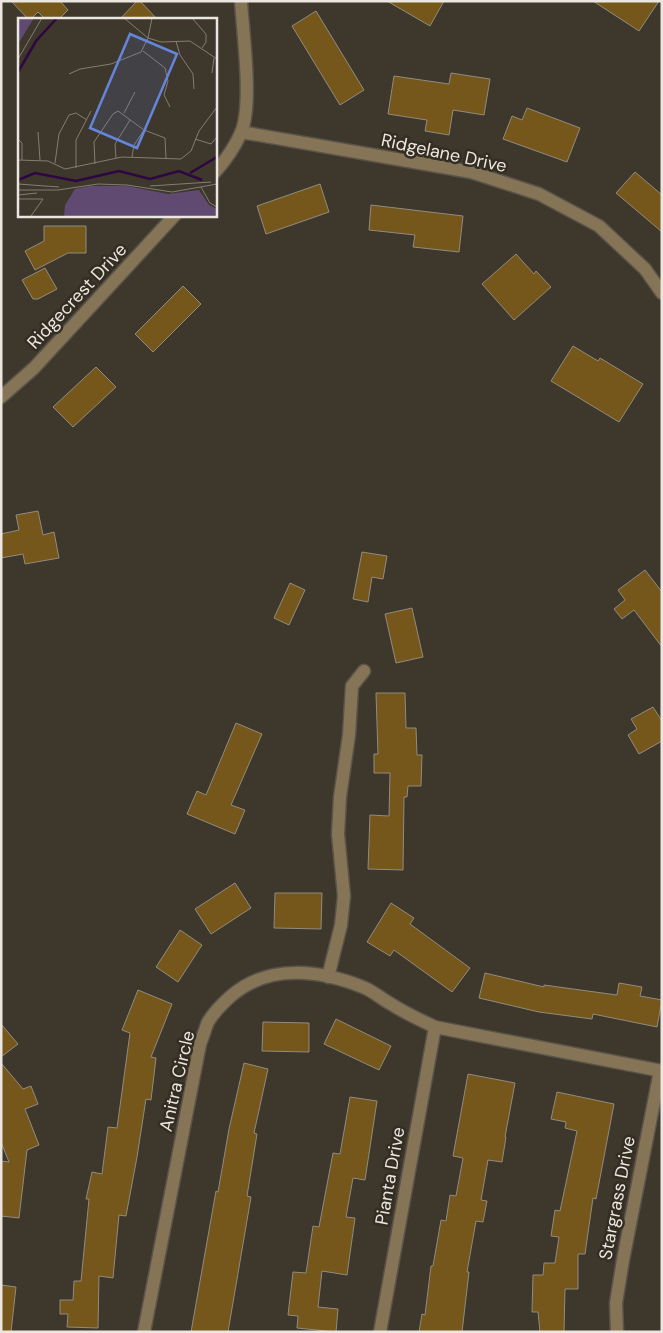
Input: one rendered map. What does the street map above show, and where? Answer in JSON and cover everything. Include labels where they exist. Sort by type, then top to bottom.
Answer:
[{"type":"street","points":[[216,171],[241,132],[247,102],[241,1]]},
{"type":"street","name":"Ridgelane Drive","points":[[241,132],[471,172],[539,194],[599,226],[645,268],[662,293]]},
{"type":"street","name":"Ridgecrest Drive","points":[[1,397],[34,368],[174,216]]},
{"type":"street","points":[[328,977],[341,925],[344,896],[338,834],[340,797],[349,735],[352,686],[364,671]]},
{"type":"street","name":"Anitra Circle","points":[[144,1332],[198,1053],[208,1022],[220,1005],[236,991],[252,981],[272,974],[308,972],[367,988],[411,1017],[435,1027],[661,1071]]},
{"type":"street","name":"Pianta Drive","points":[[380,1332],[435,1027]]},
{"type":"street","name":"Stargrass Drive","points":[[617,1332],[616,1303],[623,1260],[661,1071]]},
{"type":"building","points":[[11,1],[60,1],[68,10],[60,18],[44,18],[38,12],[32,18],[27,18]]},
{"type":"building","points":[[137,1],[140,1],[156,18],[121,18]]},
{"type":"building","points":[[387,1],[444,1],[430,26]]},
{"type":"building","points":[[593,1],[659,1],[639,31]]},
{"type":"building","points":[[316,11],[364,90],[340,105],[292,26]]},
{"type":"building","points":[[451,73],[490,79],[484,115],[453,110],[449,135],[425,131],[427,120],[388,114],[394,76],[449,84]]},
{"type":"building","points":[[527,108],[580,128],[567,162],[503,139],[512,116],[522,120]]},
{"type":"building","points":[[635,172],[662,195],[662,232],[616,193]]},
{"type":"building","points":[[320,184],[329,212],[266,234],[257,206]]},
{"type":"building","points":[[371,205],[463,216],[459,252],[413,247],[415,235],[369,230]]},
{"type":"building","points":[[44,226],[86,226],[86,253],[68,253],[35,270],[25,251],[44,241]]},
{"type":"building","points":[[516,254],[534,274],[536,271],[551,287],[514,320],[482,284]]},
{"type":"building","points":[[45,268],[57,289],[38,299],[33,299],[22,280]]},
{"type":"building","points":[[183,286],[201,304],[153,352],[135,334]]},
{"type":"building","points":[[573,346],[598,361],[600,358],[643,384],[619,422],[551,381]]},
{"type":"building","points":[[96,367],[116,387],[73,427],[53,407]]},
{"type":"building","points":[[38,511],[43,535],[54,532],[59,558],[25,564],[23,554],[1,558],[1,534],[19,530],[16,515]]},
{"type":"building","points":[[362,552],[387,556],[383,579],[372,577],[368,602],[353,599]]},
{"type":"building","points":[[645,570],[662,592],[662,647],[634,610],[622,619],[614,609],[625,600],[618,590]]},
{"type":"building","points":[[290,583],[305,590],[289,625],[274,618]]},
{"type":"building","points":[[412,608],[423,657],[396,663],[385,614]]},
{"type":"building","points":[[376,693],[405,693],[406,728],[416,728],[417,755],[422,755],[421,786],[408,786],[407,797],[404,797],[403,870],[368,869],[370,815],[389,816],[390,773],[374,773],[374,754],[378,754]]},
{"type":"building","points":[[653,707],[662,721],[662,741],[639,754],[628,735],[637,729],[631,719]]},
{"type":"building","points":[[236,723],[262,734],[231,805],[245,810],[235,834],[187,814],[197,791],[206,795]]},
{"type":"building","points":[[235,883],[251,908],[211,934],[195,909]]},
{"type":"building","points":[[275,893],[322,893],[321,929],[274,928]]},
{"type":"building","points":[[391,903],[414,918],[410,924],[470,968],[452,992],[394,950],[390,956],[367,942]]},
{"type":"building","points":[[180,930],[202,945],[178,982],[156,967]]},
{"type":"building","points":[[485,973],[544,987],[544,985],[617,995],[619,983],[642,987],[640,996],[662,1000],[657,1027],[593,1014],[592,1019],[539,1012],[479,998]]},
{"type":"building","points":[[138,990],[172,1004],[151,1057],[156,1058],[151,1100],[146,1099],[126,1216],[119,1215],[113,1278],[99,1276],[98,1328],[67,1327],[68,1314],[60,1314],[60,1300],[73,1300],[74,1281],[81,1281],[89,1199],[86,1199],[92,1172],[102,1174],[108,1127],[117,1128],[130,1033],[122,1030]]},
{"type":"building","points":[[336,1019],[391,1046],[379,1070],[324,1044]]},
{"type":"building","points":[[263,1022],[309,1023],[309,1052],[262,1051]]},
{"type":"building","points":[[1,1024],[18,1044],[1,1057]]},
{"type":"building","points":[[1,1063],[23,1089],[31,1086],[38,1104],[25,1109],[39,1145],[27,1150],[19,1218],[1,1216],[1,1161],[9,1162],[1,1142]]},
{"type":"building","points":[[244,1063],[268,1069],[254,1133],[257,1134],[247,1196],[251,1197],[228,1332],[191,1332],[216,1191],[218,1192],[229,1129]]},
{"type":"building","points":[[468,1074],[515,1083],[502,1162],[488,1160],[481,1200],[487,1201],[483,1222],[476,1221],[467,1272],[469,1272],[462,1332],[419,1332],[422,1314],[425,1315],[431,1266],[433,1266],[441,1220],[446,1221],[450,1195],[456,1196],[463,1158],[453,1156]]},
{"type":"building","points":[[557,1092],[614,1104],[596,1199],[593,1198],[585,1254],[578,1254],[578,1289],[565,1289],[564,1332],[540,1332],[538,1312],[532,1312],[533,1275],[543,1275],[544,1263],[555,1263],[559,1237],[551,1236],[555,1210],[560,1211],[577,1131],[565,1128],[566,1122],[551,1119]]},
{"type":"building","points":[[350,1097],[377,1101],[365,1180],[353,1178],[346,1217],[355,1218],[347,1275],[322,1271],[318,1307],[338,1309],[336,1332],[297,1328],[298,1316],[288,1315],[293,1272],[306,1273],[313,1226],[319,1227],[333,1153],[340,1154]]},
{"type":"building","points":[[1,1285],[16,1287],[11,1332],[1,1332]]}]
